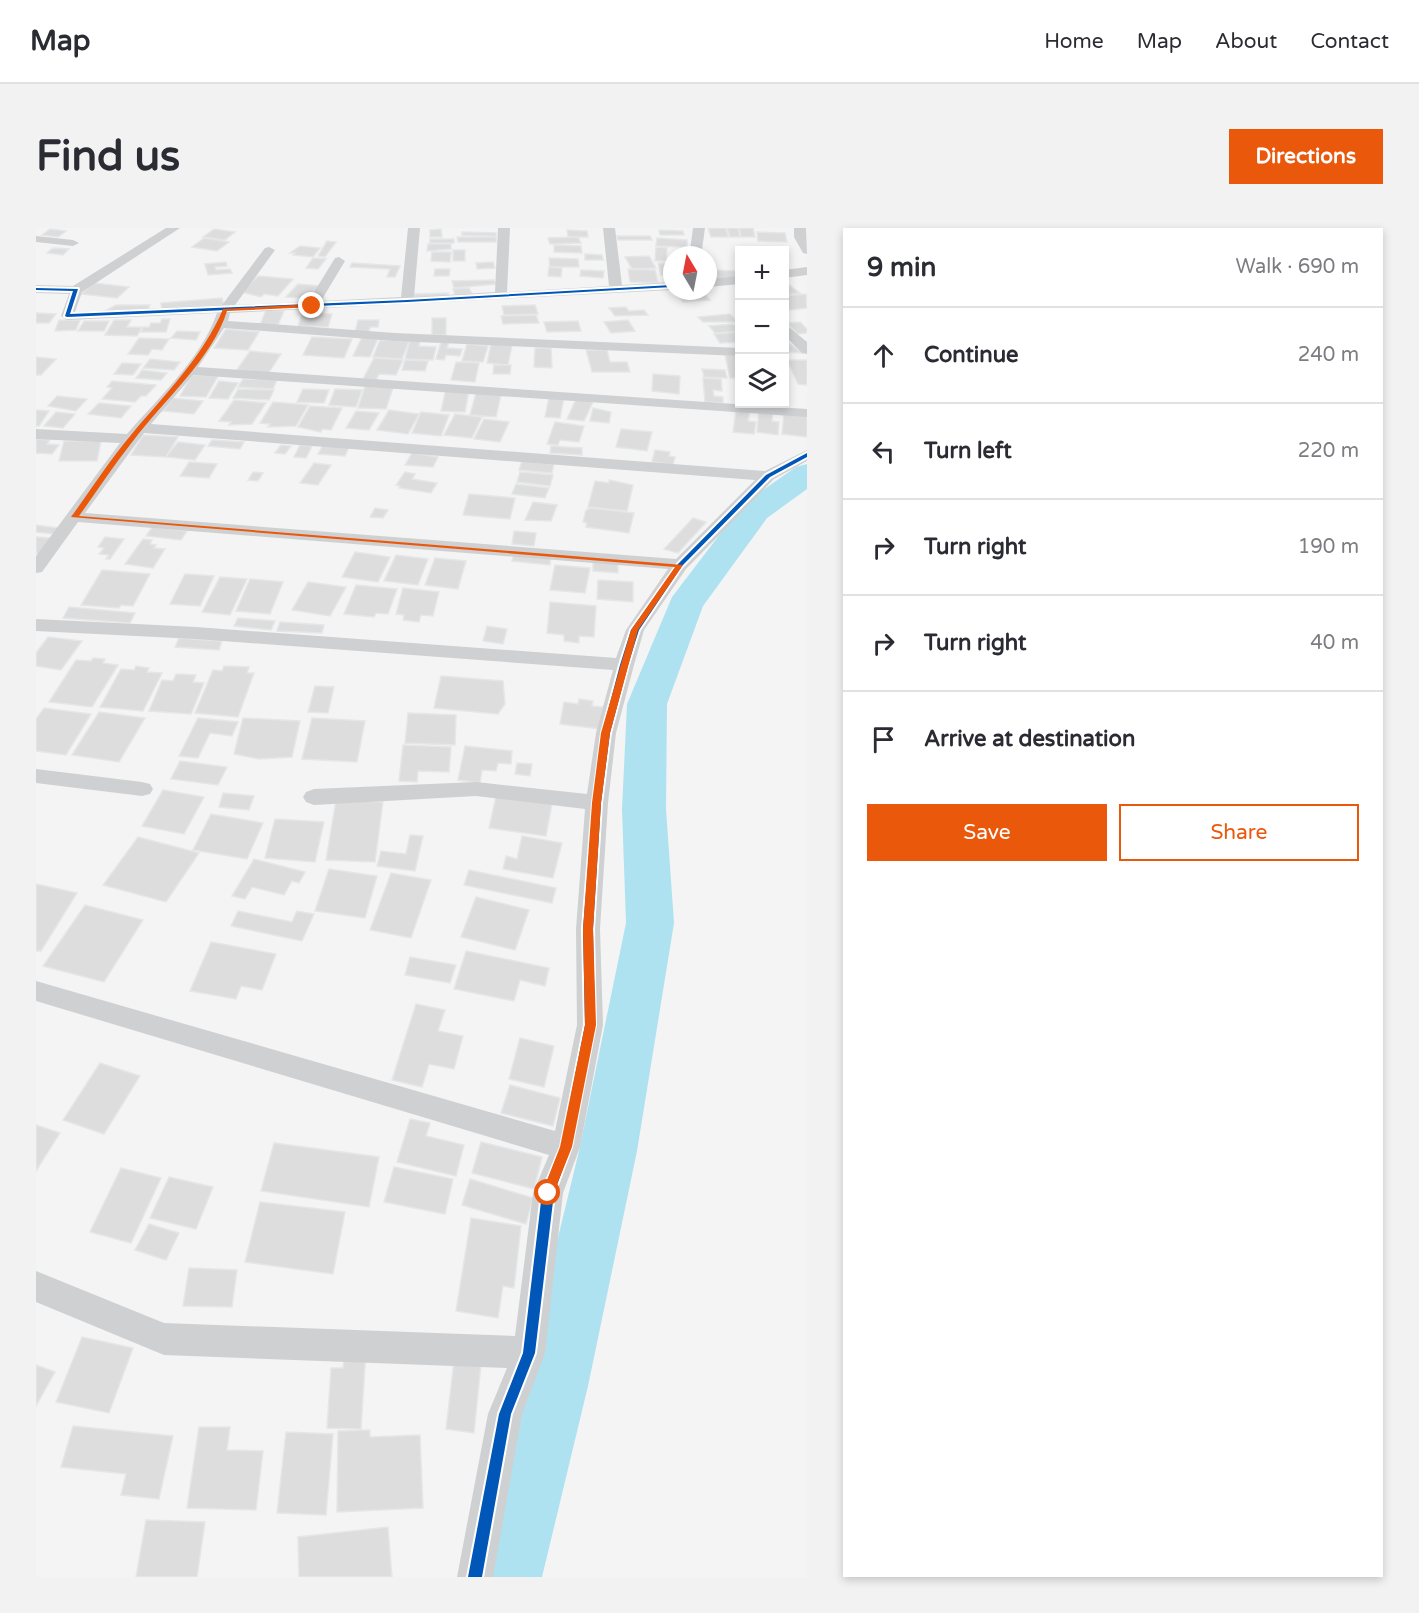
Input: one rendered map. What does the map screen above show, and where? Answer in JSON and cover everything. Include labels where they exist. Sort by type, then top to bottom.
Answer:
[{"type":"street","points":[[36,289],[76,290],[174,228]]},
{"type":"street","points":[[407,301],[414,228]]},
{"type":"street","points":[[501,296],[504,228]]},
{"type":"street","points":[[609,228],[616,290]]},
{"type":"street","points":[[697,246],[699,228]]},
{"type":"street","points":[[800,228],[800,237],[807,251]]},
{"type":"street","points":[[36,239],[73,243]]},
{"type":"street","points":[[36,568],[136,434],[189,371],[269,250]]},
{"type":"street","points":[[312,306],[339,261]]},
{"type":"street","points":[[789,273],[807,271]]},
{"type":"street","points":[[717,281],[735,281]]},
{"type":"street","points":[[223,317],[312,306],[663,287]]},
{"type":"street","points":[[76,290],[67,316],[223,317],[395,337],[735,352]]},
{"type":"street","points":[[789,334],[803,354]]},
{"type":"street","points":[[189,371],[807,413]]},
{"type":"street","points":[[36,435],[136,434],[365,444],[627,469],[768,476]]},
{"type":"street","points":[[475,1577],[505,1414],[529,1353],[548,1193],[566,1147],[590,1025],[588,929],[597,803],[606,733],[634,630],[680,565],[768,476],[807,455]]},
{"type":"street","points":[[75,517],[680,565]]},
{"type":"street","points":[[36,625],[196,633],[624,666]]},
{"type":"street","points":[[36,776],[142,789]]},
{"type":"street","points":[[314,797],[476,789],[597,803]]},
{"type":"street","points":[[36,991],[566,1147]]},
{"type":"street","points":[[36,1286],[164,1339],[529,1353]]},
{"type":"building","points":[[708,228],[726,228],[728,237],[711,237]]},
{"type":"building","points":[[727,228],[738,228],[740,237],[730,237]]},
{"type":"building","points":[[739,228],[753,228],[755,237],[741,237]]},
{"type":"building","points":[[50,229],[66,231],[58,237],[42,235]]},
{"type":"building","points":[[214,229],[235,232],[225,240],[203,237]]},
{"type":"building","points":[[441,229],[442,237],[430,237],[430,230]]},
{"type":"building","points":[[567,230],[587,231],[588,237],[568,237]]},
{"type":"building","points":[[659,230],[683,231],[684,235],[660,235]]},
{"type":"building","points":[[462,232],[496,233],[496,236],[462,235]]},
{"type":"building","points":[[757,232],[785,233],[787,242],[758,241]]},
{"type":"building","points":[[617,236],[650,236],[652,240],[618,240]]},
{"type":"building","points":[[457,237],[496,237],[496,242],[458,242]]},
{"type":"building","points":[[578,237],[581,243],[550,244],[548,238]]},
{"type":"building","points":[[204,238],[229,242],[217,251],[192,247]]},
{"type":"building","points":[[657,238],[687,240],[687,246],[656,246]]},
{"type":"building","points":[[430,239],[454,239],[454,243],[430,243]]},
{"type":"building","points":[[327,241],[336,242],[325,257],[318,256]]},
{"type":"building","points":[[428,244],[451,244],[451,249],[427,251]]},
{"type":"building","points":[[554,245],[581,246],[582,253],[554,252]]},
{"type":"building","points":[[300,246],[320,248],[313,257],[290,253]]},
{"type":"building","points":[[656,247],[663,248],[663,261],[655,261]]},
{"type":"building","points":[[53,248],[69,249],[63,255],[47,253]]},
{"type":"building","points":[[453,250],[465,250],[465,261],[453,261]]},
{"type":"building","points":[[432,252],[451,252],[450,262],[431,261]]},
{"type":"building","points":[[585,254],[602,255],[603,260],[585,260]]},
{"type":"building","points":[[649,256],[656,268],[632,269],[625,257]]},
{"type":"building","points":[[313,258],[326,259],[318,269],[306,268]]},
{"type":"building","points":[[549,258],[578,259],[579,267],[550,267]]},
{"type":"building","points":[[226,262],[227,266],[215,267],[216,270],[230,269],[232,273],[208,275],[205,264]]},
{"type":"building","points":[[493,262],[495,268],[477,269],[476,263]]},
{"type":"building","points":[[352,263],[400,266],[395,277],[387,277],[390,269],[350,267]]},
{"type":"building","points":[[658,263],[663,263],[663,275]]},
{"type":"building","points":[[549,267],[562,268],[561,277],[548,276]]},
{"type":"building","points":[[435,269],[450,269],[449,276],[434,276]]},
{"type":"building","points":[[628,269],[655,270],[658,283],[630,282]]},
{"type":"building","points":[[581,270],[604,271],[603,278],[580,276]]},
{"type":"building","points":[[717,270],[735,271],[735,277],[717,279]]},
{"type":"building","points":[[258,276],[293,279],[278,296],[264,294],[261,297],[242,292]]},
{"type":"building","points":[[494,280],[496,284],[454,288],[452,281]]},
{"type":"building","points":[[94,283],[129,287],[117,298],[81,294]]},
{"type":"building","points":[[298,284],[321,286],[310,299],[286,297]]},
{"type":"building","points":[[789,285],[800,293],[789,294]]},
{"type":"building","points":[[469,288],[472,294],[455,295],[453,289]]},
{"type":"building","points":[[448,293],[449,297],[414,299],[413,294]]},
{"type":"building","points":[[806,294],[807,308],[789,309],[789,296]]},
{"type":"building","points":[[222,298],[224,305],[162,310],[161,303]]},
{"type":"building","points":[[681,300],[710,300],[683,302]]},
{"type":"building","points":[[116,305],[150,305],[147,311],[105,311]]},
{"type":"building","points":[[535,305],[538,314],[504,315],[502,306]]},
{"type":"building","points":[[626,307],[629,311],[644,310],[648,315],[615,316],[609,308]]},
{"type":"building","points":[[266,310],[284,311],[278,325],[260,325]]},
{"type":"building","points":[[36,313],[56,314],[49,323],[36,323]]},
{"type":"building","points":[[303,313],[332,314],[328,327],[298,326]]},
{"type":"building","points":[[730,314],[735,322],[703,322],[698,317]]},
{"type":"building","points":[[536,315],[539,323],[503,324],[501,316]]},
{"type":"building","points":[[432,318],[446,318],[446,335],[432,335]]},
{"type":"building","points":[[162,319],[170,319],[166,332],[141,332],[143,327],[149,327],[151,323],[160,323]]},
{"type":"building","points":[[59,320],[80,320],[76,330],[55,331]]},
{"type":"building","points":[[114,320],[131,320],[127,327],[142,327],[137,336],[105,335]]},
{"type":"building","points":[[358,320],[379,320],[378,327],[370,327],[369,332],[355,332]]},
{"type":"building","points":[[628,320],[635,331],[611,333],[604,322]]},
{"type":"building","points":[[84,321],[109,321],[104,331],[78,331]]},
{"type":"building","points":[[578,321],[581,331],[547,332],[544,322]]},
{"type":"building","points":[[800,322],[807,329],[807,333],[798,334],[789,323]]},
{"type":"building","points":[[733,324],[735,331],[715,333],[709,326]]},
{"type":"building","points":[[226,329],[259,332],[248,350],[214,348]]},
{"type":"building","points":[[177,331],[200,332],[196,340],[171,338]]},
{"type":"building","points":[[735,332],[735,342],[720,343],[714,334]]},
{"type":"building","points":[[312,337],[352,339],[344,358],[303,355]]},
{"type":"building","points":[[362,337],[378,338],[370,357],[353,356]]},
{"type":"building","points":[[139,338],[169,339],[162,350],[152,349],[148,355],[128,354]]},
{"type":"building","points":[[380,340],[409,341],[402,359],[373,357]]},
{"type":"building","points":[[410,340],[420,341],[419,346],[436,347],[433,360],[405,359]]},
{"type":"building","points":[[441,342],[449,342],[447,348],[462,349],[460,356],[446,355],[444,360],[436,359]]},
{"type":"building","points":[[789,343],[802,353],[789,352]]},
{"type":"building","points":[[467,344],[488,346],[483,362],[462,361]]},
{"type":"building","points":[[491,344],[512,345],[508,365],[487,363]]},
{"type":"building","points":[[535,348],[551,348],[552,368],[534,367]]},
{"type":"building","points":[[586,350],[607,350],[610,362],[627,362],[630,372],[592,372]]},
{"type":"building","points":[[250,351],[281,354],[268,374],[236,371]]},
{"type":"building","points":[[725,355],[735,355],[735,378],[730,378]]},
{"type":"building","points":[[36,357],[56,359],[41,375],[36,375]]},
{"type":"building","points":[[374,358],[403,360],[396,375],[379,374],[376,380],[363,379]]},
{"type":"building","points":[[150,359],[180,362],[174,370],[143,368]]},
{"type":"building","points":[[405,360],[428,361],[425,371],[402,370]]},
{"type":"building","points":[[789,360],[807,360],[807,385],[798,384]]},
{"type":"building","points":[[456,362],[479,363],[475,382],[451,380]]},
{"type":"building","points":[[122,363],[141,364],[133,375],[114,374]]},
{"type":"building","points":[[494,365],[511,365],[510,374],[493,374]]},
{"type":"building","points":[[702,369],[725,370],[727,378],[704,377]]},
{"type":"building","points":[[142,370],[167,373],[161,380],[136,378]]},
{"type":"building","points":[[653,374],[680,376],[679,394],[652,391]]},
{"type":"building","points":[[192,375],[218,376],[206,397],[180,396]]},
{"type":"building","points":[[703,378],[721,379],[722,391],[713,390],[714,396],[723,397],[723,403],[705,402]]},
{"type":"building","points":[[243,379],[277,380],[273,389],[238,387]]},
{"type":"building","points":[[112,381],[156,385],[146,396],[141,396],[135,402],[102,399],[112,388],[107,387]]},
{"type":"building","points":[[219,381],[238,383],[228,399],[209,398]]},
{"type":"building","points":[[365,386],[393,388],[386,409],[358,408]]},
{"type":"building","points":[[238,389],[274,390],[269,400],[233,398]]},
{"type":"building","points":[[303,389],[329,390],[324,403],[297,402]]},
{"type":"building","points":[[335,389],[362,390],[356,407],[329,405]]},
{"type":"building","points":[[446,389],[469,390],[465,412],[441,411]]},
{"type":"building","points":[[476,393],[501,395],[496,417],[470,415]]},
{"type":"building","points":[[57,396],[87,399],[76,411],[48,406]]},
{"type":"building","points":[[549,397],[564,398],[560,418],[545,417]]},
{"type":"building","points":[[173,398],[203,401],[194,414],[163,411]]},
{"type":"building","points":[[576,399],[593,402],[584,421],[567,419]]},
{"type":"building","points":[[234,400],[266,403],[252,424],[229,425],[231,422],[219,421]]},
{"type":"building","points":[[273,402],[308,405],[296,426],[268,427],[270,424],[260,423]]},
{"type":"building","points":[[99,403],[131,406],[121,418],[88,414]]},
{"type":"building","points":[[310,406],[342,408],[331,430],[322,429],[321,432],[298,427]]},
{"type":"building","points":[[593,408],[611,412],[609,423],[590,421]]},
{"type":"building","points":[[36,410],[49,411],[39,426],[36,426]]},
{"type":"building","points":[[389,410],[419,414],[408,434],[377,430]]},
{"type":"building","points":[[736,410],[750,411],[748,421],[756,422],[754,434],[733,432]]},
{"type":"building","points":[[759,410],[773,412],[772,421],[779,422],[778,435],[757,432]]},
{"type":"building","points":[[356,411],[379,413],[369,430],[346,428]]},
{"type":"building","points":[[56,412],[75,414],[63,428],[44,426]]},
{"type":"building","points":[[421,412],[449,415],[441,436],[412,433]]},
{"type":"building","points":[[784,412],[807,415],[807,437],[782,434]]},
{"type":"building","points":[[455,414],[482,417],[472,438],[444,435]]},
{"type":"building","points":[[484,419],[509,422],[500,442],[474,439]]},
{"type":"building","points":[[555,422],[584,426],[579,442],[560,440],[558,445],[547,444]]},
{"type":"building","points":[[621,429],[652,432],[647,451],[616,447]]},
{"type":"building","points":[[143,435],[178,437],[166,457],[131,455]]},
{"type":"building","points":[[36,439],[50,440],[47,444],[59,445],[52,454],[36,453]]},
{"type":"building","points":[[212,440],[244,442],[240,449],[208,446]]},
{"type":"building","points":[[64,441],[101,441],[97,461],[59,461]]},
{"type":"building","points":[[178,442],[205,445],[195,460],[166,457]]},
{"type":"building","points":[[324,443],[350,445],[345,456],[318,454]]},
{"type":"building","points":[[281,445],[291,446],[285,454],[275,453]]},
{"type":"building","points":[[300,445],[312,446],[306,458],[294,457]]},
{"type":"building","points":[[551,446],[582,448],[582,455],[550,453]]},
{"type":"building","points":[[655,450],[670,452],[669,456],[675,457],[673,465],[652,462]]},
{"type":"building","points":[[412,453],[438,457],[433,467],[405,465]]},
{"type":"building","points":[[522,461],[554,464],[552,473],[519,470]]},
{"type":"building","points":[[189,462],[217,464],[209,478],[180,476]]},
{"type":"building","points":[[314,463],[331,465],[318,485],[300,483]]},
{"type":"building","points":[[253,472],[263,473],[258,481],[248,480]]},
{"type":"building","points":[[405,472],[415,474],[412,479],[437,483],[431,493],[399,488],[400,486],[396,485]]},
{"type":"building","points":[[520,472],[553,475],[550,486],[517,482]]},
{"type":"building","points":[[609,480],[633,485],[627,511],[588,507],[595,481],[609,483]]},
{"type":"building","points":[[516,484],[549,488],[545,498],[512,494]]},
{"type":"building","points":[[469,494],[515,498],[510,519],[463,515]]},
{"type":"building","points":[[533,502],[557,505],[551,521],[525,520]]},
{"type":"building","points":[[375,508],[388,510],[383,518],[370,517]]},
{"type":"building","points":[[591,508],[634,513],[629,533],[586,527],[587,523],[583,522],[586,510]]},
{"type":"building","points":[[693,518],[706,522],[678,553],[664,549]]},
{"type":"building","points":[[36,525],[59,528],[54,534],[36,532]]},
{"type":"building","points":[[152,527],[187,531],[181,540],[146,536]]},
{"type":"building","points":[[514,531],[536,533],[534,546],[512,544]]},
{"type":"building","points":[[36,537],[51,538],[41,554],[36,553]]},
{"type":"building","points":[[105,537],[124,539],[110,559],[106,559],[109,555],[99,554],[104,548],[98,547]]},
{"type":"building","points":[[143,539],[152,540],[150,544],[156,545],[154,548],[165,549],[153,568],[125,564]]},
{"type":"building","points":[[355,552],[390,557],[378,582],[342,577]]},
{"type":"building","points":[[514,554],[551,557],[550,565],[512,561]]},
{"type":"building","points":[[396,555],[428,559],[418,585],[384,581]]},
{"type":"building","points":[[435,558],[466,561],[458,589],[425,585]]},
{"type":"building","points":[[593,562],[618,563],[618,573],[593,571]]},
{"type":"building","points":[[555,565],[590,568],[585,593],[550,590]]},
{"type":"building","points":[[102,570],[150,574],[133,606],[121,605],[119,608],[81,605]]},
{"type":"building","points":[[185,574],[214,576],[200,606],[170,604]]},
{"type":"building","points":[[220,577],[247,579],[230,615],[202,612]]},
{"type":"building","points":[[250,579],[283,582],[270,614],[236,611]]},
{"type":"building","points":[[598,580],[633,582],[633,602],[597,599]]},
{"type":"building","points":[[308,582],[346,587],[330,616],[292,610]]},
{"type":"building","points":[[356,585],[397,589],[388,614],[376,613],[374,617],[344,614]]},
{"type":"building","points":[[403,588],[439,592],[433,616],[421,615],[419,622],[403,620],[404,615],[396,614]]},
{"type":"building","points":[[550,602],[596,606],[594,637],[579,636],[579,643],[564,641],[564,635],[547,633]]},
{"type":"building","points":[[69,607],[135,613],[130,623],[63,618]]},
{"type":"building","points":[[238,618],[275,621],[271,630],[234,626]]},
{"type":"building","points":[[280,622],[324,625],[322,633],[277,631]]},
{"type":"building","points":[[487,626],[507,629],[503,644],[483,641]]},
{"type":"building","points":[[48,637],[82,641],[61,670],[36,666],[36,653]]},
{"type":"building","points":[[179,638],[222,641],[219,650],[175,647]]},
{"type":"building","points":[[93,658],[105,659],[103,663],[118,665],[92,707],[49,702],[76,660],[91,661]]},
{"type":"building","points":[[136,666],[149,668],[147,672],[162,673],[143,711],[100,707],[121,669],[134,670]]},
{"type":"building","points":[[224,666],[249,667],[247,673],[254,673],[238,717],[195,713],[213,670],[222,671]]},
{"type":"building","points":[[176,674],[196,675],[193,682],[204,683],[191,714],[149,711],[162,680],[173,681]]},
{"type":"building","points":[[441,676],[503,681],[505,704],[498,714],[434,708]]},
{"type":"building","points":[[315,686],[334,687],[328,713],[308,712]]},
{"type":"building","points":[[579,699],[593,701],[592,706],[603,707],[600,729],[560,724],[564,702],[578,704]]},
{"type":"building","points":[[44,708],[91,714],[66,755],[36,751],[36,719]]},
{"type":"building","points":[[99,712],[145,718],[119,762],[72,755]]},
{"type":"building","points":[[408,713],[456,715],[455,745],[405,743]]},
{"type":"building","points":[[198,718],[238,722],[232,736],[210,733],[198,758],[179,756]]},
{"type":"building","points":[[243,718],[300,721],[292,757],[259,759],[234,754]]},
{"type":"building","points":[[312,718],[365,721],[357,762],[302,759]]},
{"type":"building","points":[[403,745],[451,747],[449,772],[418,771],[417,782],[399,781]]},
{"type":"building","points":[[465,746],[512,751],[511,764],[498,763],[496,771],[482,770],[480,783],[458,780]]},
{"type":"building","points":[[180,761],[227,767],[218,785],[171,779]]},
{"type":"building","points":[[517,763],[532,764],[530,776],[515,774]]},
{"type":"building","points":[[163,790],[204,797],[184,834],[142,826]]},
{"type":"building","points":[[223,793],[254,796],[249,810],[219,807]]},
{"type":"building","points":[[496,796],[552,804],[546,836],[489,828]]},
{"type":"building","points":[[336,800],[383,802],[375,862],[326,860]]},
{"type":"building","points":[[211,814],[263,823],[247,859],[193,850]]},
{"type":"building","points":[[275,819],[324,822],[315,862],[265,858]]},
{"type":"building","points":[[410,835],[423,836],[415,871],[377,866],[381,851],[406,854]]},
{"type":"building","points":[[522,836],[562,843],[553,878],[503,869],[506,856],[517,859]]},
{"type":"building","points":[[138,837],[199,853],[166,902],[103,885]]},
{"type":"building","points":[[254,859],[305,872],[299,883],[292,881],[284,895],[252,887],[245,899],[232,896]]},
{"type":"building","points":[[329,869],[377,876],[365,918],[315,911]]},
{"type":"building","points":[[469,870],[556,888],[552,903],[464,885]]},
{"type":"building","points":[[391,873],[431,880],[411,938],[370,930]]},
{"type":"building","points":[[36,884],[77,893],[41,951],[36,951]]},
{"type":"building","points":[[476,897],[529,910],[515,950],[461,937]]},
{"type":"building","points":[[85,905],[143,920],[104,982],[43,966]]},
{"type":"building","points":[[238,911],[292,922],[297,911],[314,914],[302,941],[231,926]]},
{"type":"building","points":[[211,942],[276,954],[262,990],[241,986],[236,999],[190,991]]},
{"type":"building","points":[[466,951],[549,968],[545,986],[520,980],[514,1001],[454,989]]},
{"type":"building","points":[[410,957],[456,965],[450,983],[405,975]]},
{"type":"building","points":[[416,1004],[445,1010],[438,1031],[463,1036],[454,1069],[429,1064],[422,1087],[392,1080]]},
{"type":"building","points":[[520,1038],[554,1046],[544,1087],[509,1079]]},
{"type":"building","points":[[100,1063],[140,1076],[104,1134],[63,1120]]},
{"type":"building","points":[[510,1085],[560,1098],[553,1126],[501,1113]]},
{"type":"building","points":[[410,1119],[430,1123],[426,1136],[464,1145],[456,1176],[397,1162]]},
{"type":"building","points":[[36,1125],[60,1133],[36,1171]]},
{"type":"building","points":[[481,1142],[542,1157],[534,1189],[472,1173]]},
{"type":"building","points":[[274,1143],[379,1157],[369,1207],[261,1191]]},
{"type":"building","points":[[394,1167],[453,1179],[445,1214],[384,1202]]},
{"type":"building","points":[[121,1168],[161,1178],[131,1243],[90,1232]]},
{"type":"building","points":[[169,1177],[213,1187],[196,1229],[150,1218]]},
{"type":"building","points":[[470,1179],[533,1198],[526,1224],[462,1205]]},
{"type":"building","points":[[260,1202],[345,1212],[333,1274],[245,1262]]},
{"type":"building","points":[[471,1218],[521,1226],[514,1288],[503,1286],[498,1318],[456,1311]]},
{"type":"building","points":[[149,1224],[179,1233],[166,1260],[135,1250]]},
{"type":"building","points":[[189,1268],[237,1270],[232,1307],[183,1306]]},
{"type":"building","points":[[82,1337],[133,1348],[109,1413],[56,1402]]},
{"type":"building","points":[[345,1349],[366,1350],[361,1429],[327,1428],[331,1368],[343,1368]]},
{"type":"building","points":[[454,1361],[481,1364],[474,1433],[446,1429]]},
{"type":"building","points":[[36,1365],[55,1372],[36,1406]]},
{"type":"building","points":[[73,1426],[173,1436],[159,1499],[121,1495],[126,1474],[61,1467]]},
{"type":"building","points":[[199,1427],[230,1427],[227,1450],[263,1451],[256,1510],[187,1508]]},
{"type":"building","points":[[370,1430],[370,1437],[420,1435],[423,1508],[337,1512],[338,1431]]},
{"type":"building","points":[[286,1432],[333,1434],[326,1515],[277,1513]]},
{"type":"building","points":[[146,1520],[205,1522],[197,1577],[136,1577]]},
{"type":"building","points":[[388,1527],[392,1577],[299,1577],[298,1537]]},
{"type":"waterway","points":[[505,1577],[555,1386],[608,1151],[650,923],[644,809],[647,704],[685,605],[755,511],[807,474]]},
{"type":"cycle path","points":[[36,289],[76,290],[67,316],[407,301],[663,287]]},
{"type":"cycle path","points":[[475,1577],[505,1414],[529,1353],[548,1193],[566,1147],[590,1025],[588,929],[597,803],[606,733],[624,665],[635,630],[680,565],[768,476],[807,455]]},
{"type":"route","points":[[312,306],[225,310],[220,324],[189,371],[131,439],[75,517],[680,565],[634,630],[606,733],[597,803],[588,929],[590,1025],[566,1147],[548,1193]]}]
